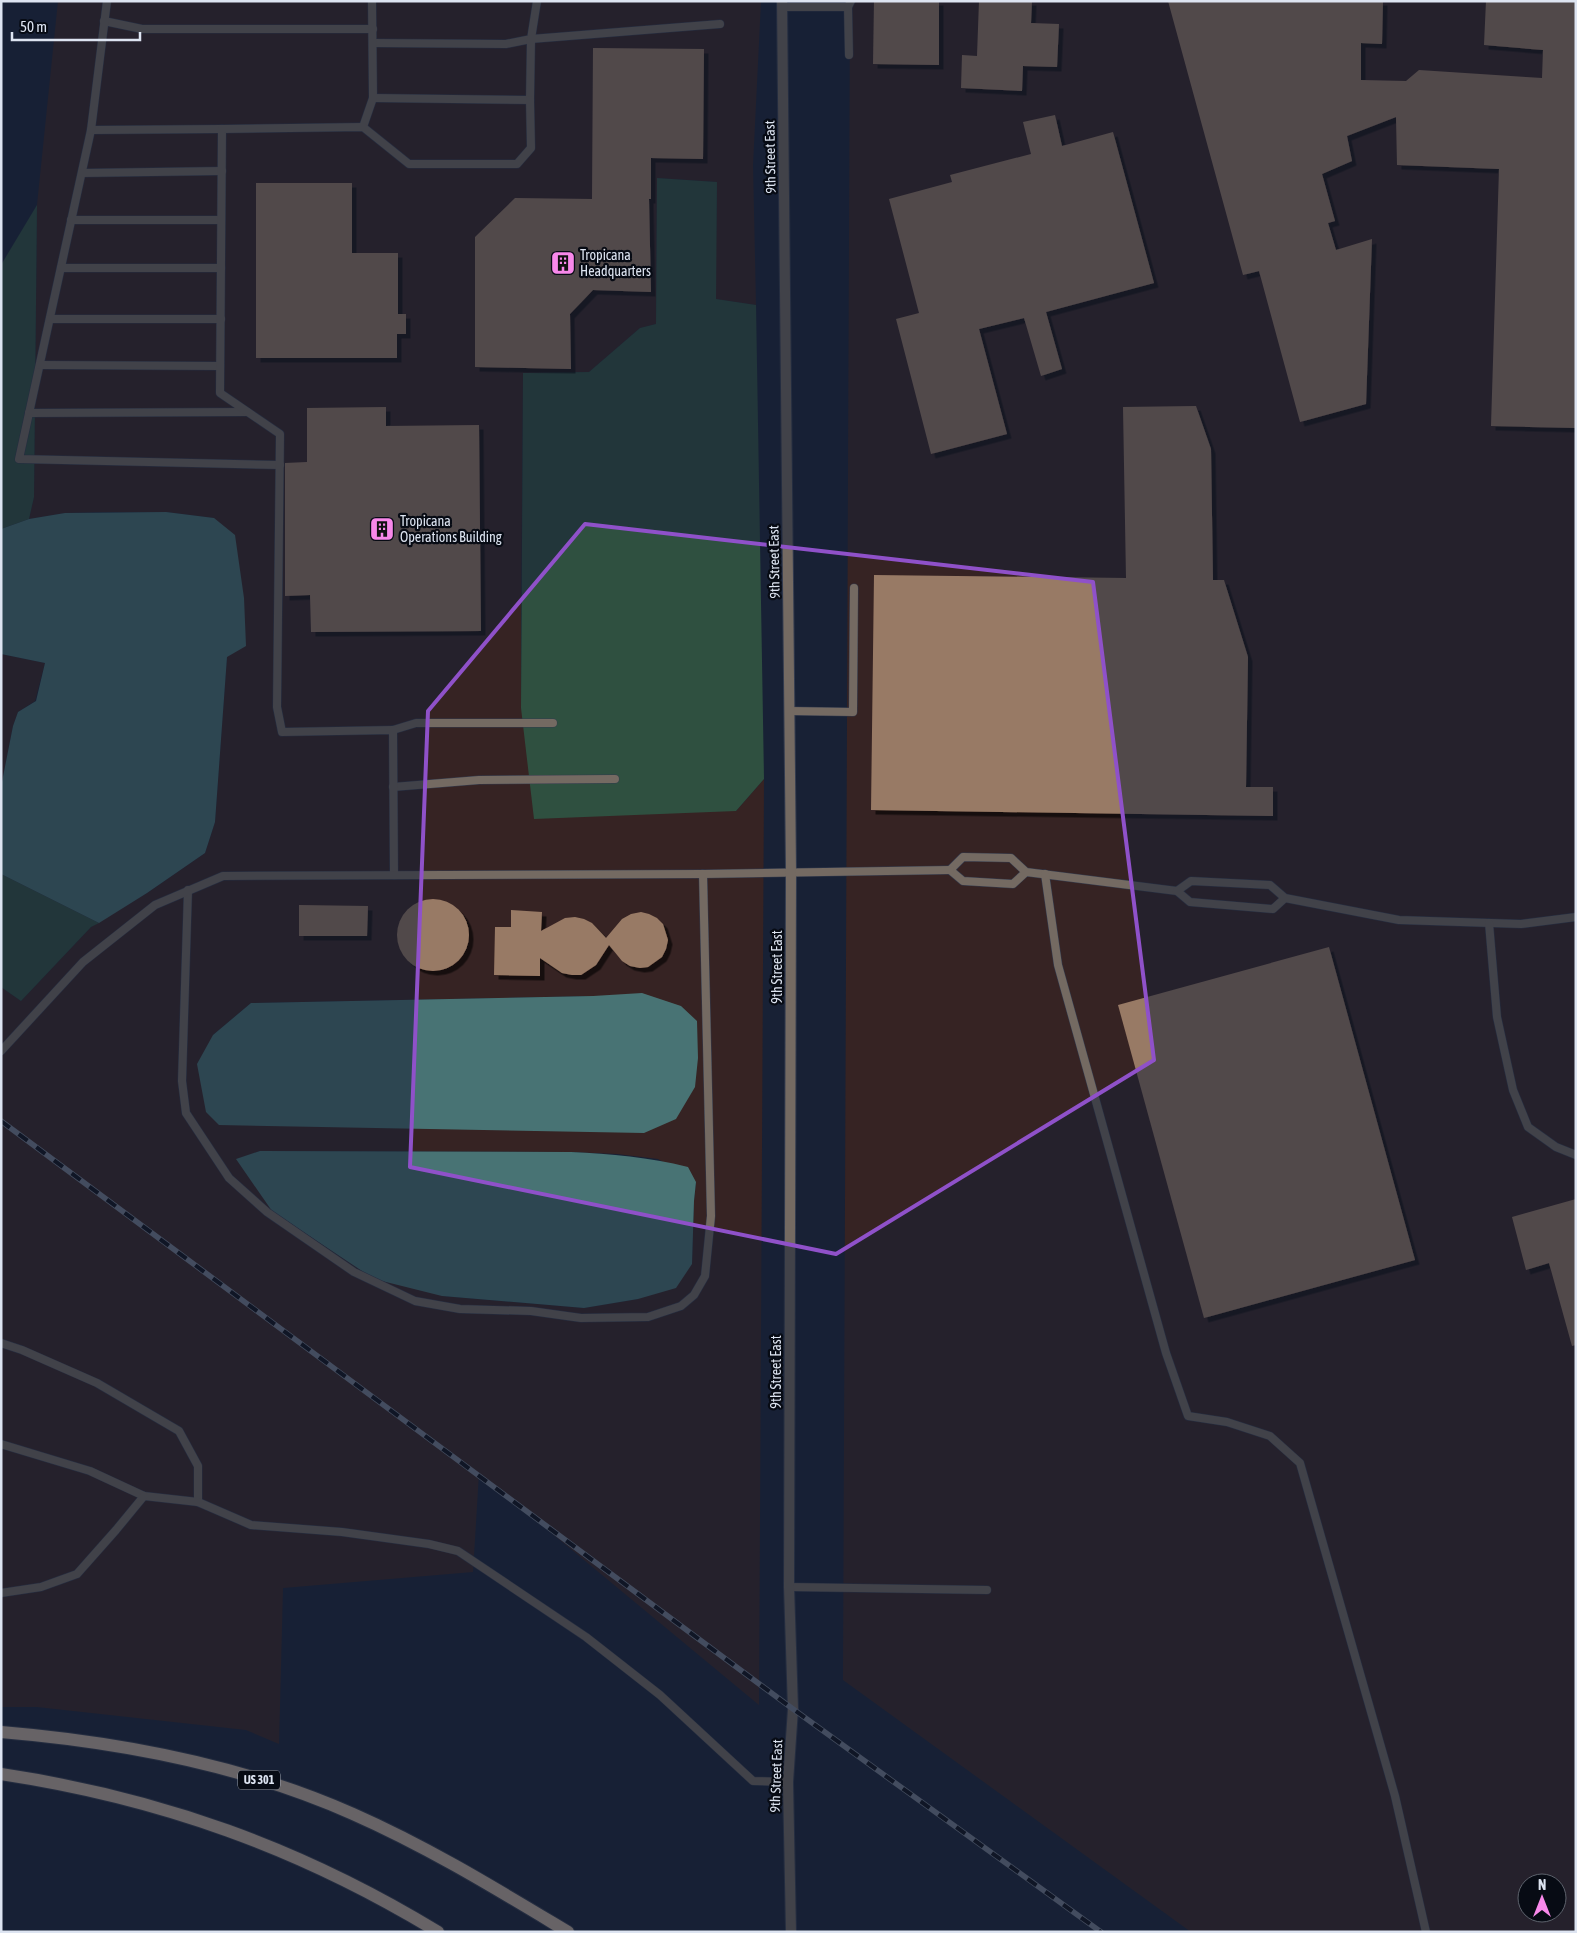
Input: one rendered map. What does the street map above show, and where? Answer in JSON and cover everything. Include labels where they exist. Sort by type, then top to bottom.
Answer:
[{"type":"main road","name":"US 301","points":[[1,1732],[81,1740],[164,1755],[232,1772],[296,1792],[352,1814],[423,1848],[568,1932]]},
{"type":"main road","points":[[1,1774],[132,1800],[220,1827],[277,1848],[372,1893],[438,1932]]},
{"type":"street","name":"9th Street East","points":[[782,4],[791,872],[789,1588],[793,1709],[788,1782],[789,1932]]},
{"type":"lane","points":[[107,1],[91,130],[19,459],[280,465]]},
{"type":"lane","points":[[363,127],[373,98],[372,1]]},
{"type":"lane","points":[[91,130],[363,127],[409,164],[517,164],[531,148],[531,39],[537,1]]},
{"type":"lane","points":[[782,4],[849,4],[849,55]]},
{"type":"lane","points":[[104,21],[142,29],[373,29]]},
{"type":"lane","points":[[373,43],[506,44],[531,39],[720,24]]},
{"type":"lane","points":[[373,98],[530,100]]},
{"type":"lane","points":[[222,129],[220,393],[280,434],[277,707],[282,732],[393,730],[416,723],[553,723]]},
{"type":"lane","points":[[82,173],[222,171]]},
{"type":"lane","points":[[71,220],[221,220]]},
{"type":"lane","points":[[61,268],[221,268]]},
{"type":"lane","points":[[50,319],[221,319]]},
{"type":"lane","points":[[40,365],[220,366]]},
{"type":"lane","points":[[29,413],[247,412]]},
{"type":"lane","points":[[789,711],[853,712],[854,588]]},
{"type":"lane","points":[[393,730],[394,875]]},
{"type":"lane","points":[[394,787],[479,780],[615,779]]},
{"type":"lane","points":[[950,870],[962,857],[1011,858],[1026,872],[1177,891],[1190,902],[1273,908],[1285,898]]},
{"type":"lane","points":[[1,1051],[82,962],[155,905],[223,876],[703,874],[950,870],[963,881],[1013,884],[1026,872]]},
{"type":"lane","points":[[188,890],[182,1081],[186,1113],[229,1178],[267,1212],[354,1272],[415,1301],[460,1309],[531,1311],[581,1318],[648,1317],[681,1306],[694,1295],[705,1276],[711,1216],[703,874]]},
{"type":"lane","points":[[1045,874],[1058,965],[1166,1353],[1188,1416],[1227,1422],[1270,1436],[1300,1462],[1396,1796],[1426,1932]]},
{"type":"lane","points":[[1177,891],[1192,881],[1270,885],[1285,898],[1399,920],[1521,924],[1576,917]]},
{"type":"lane","points":[[1489,923],[1497,1016],[1513,1090],[1528,1127],[1556,1147],[1576,1155]]},
{"type":"lane","points":[[1,1343],[22,1350],[97,1383],[179,1431],[198,1466],[198,1502]]},
{"type":"lane","points":[[1,1444],[90,1471],[144,1496],[198,1502],[251,1525],[342,1532],[458,1550],[586,1637],[653,1689],[754,1781],[788,1782]]},
{"type":"lane","points":[[1,1593],[41,1587],[77,1574],[144,1496]]},
{"type":"lane","points":[[789,1588],[987,1590]]},
{"type":"highlighted area","points":[[585,524],[1093,582],[1154,1060],[836,1254],[410,1167],[428,711]]},
{"type":"shaded area","points":[[58,1],[761,1],[753,165],[756,305],[715,299],[717,182],[657,178],[656,324],[640,328],[589,372],[523,373],[521,621],[521,709],[736,811],[764,779],[759,1705],[479,1473],[473,1572],[283,1588],[279,1744],[246,1730],[37,1707],[1,1707],[1,987],[21,1001],[91,927],[147,893],[205,853],[215,822],[227,657],[214,518],[166,512],[102,512],[65,513],[29,519],[34,497],[37,205]],"holes":[[[593,996],[213,1035],[251,1003]],[[260,1151],[571,1152],[617,1154],[658,1159],[696,1182],[692,1264],[638,1299],[584,1308],[442,1296],[237,1159]]]},
{"type":"shaded area","points":[[850,1],[1576,1],[1576,1932],[1191,1932],[843,1680]]},
{"type":"shaded area","points":[[657,178],[717,182],[716,299],[756,305],[764,779],[736,811],[534,819],[521,708],[523,373],[589,372],[640,328],[656,324]]},
{"type":"shaded area","points":[[37,205],[34,497],[29,519],[1,529],[1,265]]},
{"type":"shaded area","points":[[166,512],[214,518],[235,535],[244,598],[246,646],[227,657],[215,822],[205,853],[99,923],[1,874],[1,787],[13,726],[18,712],[36,701],[45,663],[1,654],[1,529],[29,519],[65,513]]},
{"type":"shaded area","points":[[1,654],[45,663],[35,701],[18,712],[13,726],[1,787]]},
{"type":"shaded area","points":[[1,874],[99,923],[91,927],[21,1001],[1,987]]},
{"type":"shaded area","points":[[642,993],[681,1006],[697,1021],[698,1058],[695,1087],[676,1119],[644,1133],[219,1125],[206,1112],[197,1064],[213,1035],[251,1003],[593,996]]},
{"type":"shaded area","points":[[260,1151],[571,1152],[630,1156],[688,1167],[696,1182],[692,1264],[676,1288],[638,1299],[584,1308],[442,1296],[374,1279],[272,1211],[236,1159]]},
{"type":"building","points":[[874,1],[939,1],[939,65],[873,64]]},
{"type":"building","points":[[979,1],[1032,1],[1031,23],[1059,24],[1057,67],[1023,66],[1022,91],[961,88],[962,55],[977,56]]},
{"type":"building","points":[[1168,1],[1383,1],[1382,44],[1361,43],[1361,80],[1406,81],[1419,70],[1542,78],[1543,50],[1484,45],[1486,1],[1576,1],[1576,428],[1491,426],[1499,169],[1397,165],[1396,117],[1347,136],[1352,161],[1322,174],[1335,221],[1328,223],[1336,250],[1372,239],[1366,404],[1300,422],[1259,271],[1243,275]]},
{"type":"building","name":"Tropicana Headquarters","points":[[593,48],[704,49],[703,159],[651,158],[651,199],[649,199],[651,292],[593,290],[570,314],[571,369],[475,367],[475,237],[515,198],[592,199]]},
{"type":"building","points":[[1055,115],[1062,146],[1113,132],[1154,283],[1046,312],[1062,369],[1041,376],[1024,318],[979,329],[1007,434],[931,454],[896,319],[919,313],[889,199],[952,182],[950,175],[1031,154],[1023,122]]},
{"type":"building","points":[[256,183],[352,183],[352,253],[398,253],[398,314],[406,314],[406,334],[397,334],[397,358],[256,358]]},
{"type":"building","points":[[1196,406],[1211,449],[1213,580],[1224,580],[1248,657],[1246,787],[1273,787],[1273,816],[871,810],[874,575],[1126,578],[1123,407]]},
{"type":"building","name":"Tropicana Operations Building","points":[[386,407],[386,426],[479,425],[481,631],[311,632],[310,595],[285,596],[285,463],[307,462],[307,408]]},
{"type":"building","points":[[440,899],[459,909],[467,921],[469,935],[467,949],[459,961],[447,969],[426,971],[407,961],[399,949],[397,928],[407,909],[419,901]]},
{"type":"building","points":[[299,905],[368,906],[367,936],[299,936]]},
{"type":"building","points":[[511,910],[542,912],[541,931],[565,918],[575,917],[584,919],[592,923],[606,938],[622,919],[631,914],[641,912],[657,918],[663,924],[668,940],[662,957],[648,967],[630,966],[622,961],[609,945],[596,965],[581,975],[562,973],[540,958],[540,976],[494,975],[495,927],[511,927]]},
{"type":"building","points":[[1329,947],[1415,1260],[1204,1318],[1118,1005]]},
{"type":"building","points":[[1576,1199],[1576,1345],[1572,1346],[1549,1263],[1526,1270],[1512,1217]]},
{"type":"railway","points":[[1,1121],[793,1709],[1101,1932]]},
{"type":"place","name":"Tropicana Headquarters","points":[[563,263]]},
{"type":"place","name":"Tropicana Operations Building","points":[[382,529]]}]
